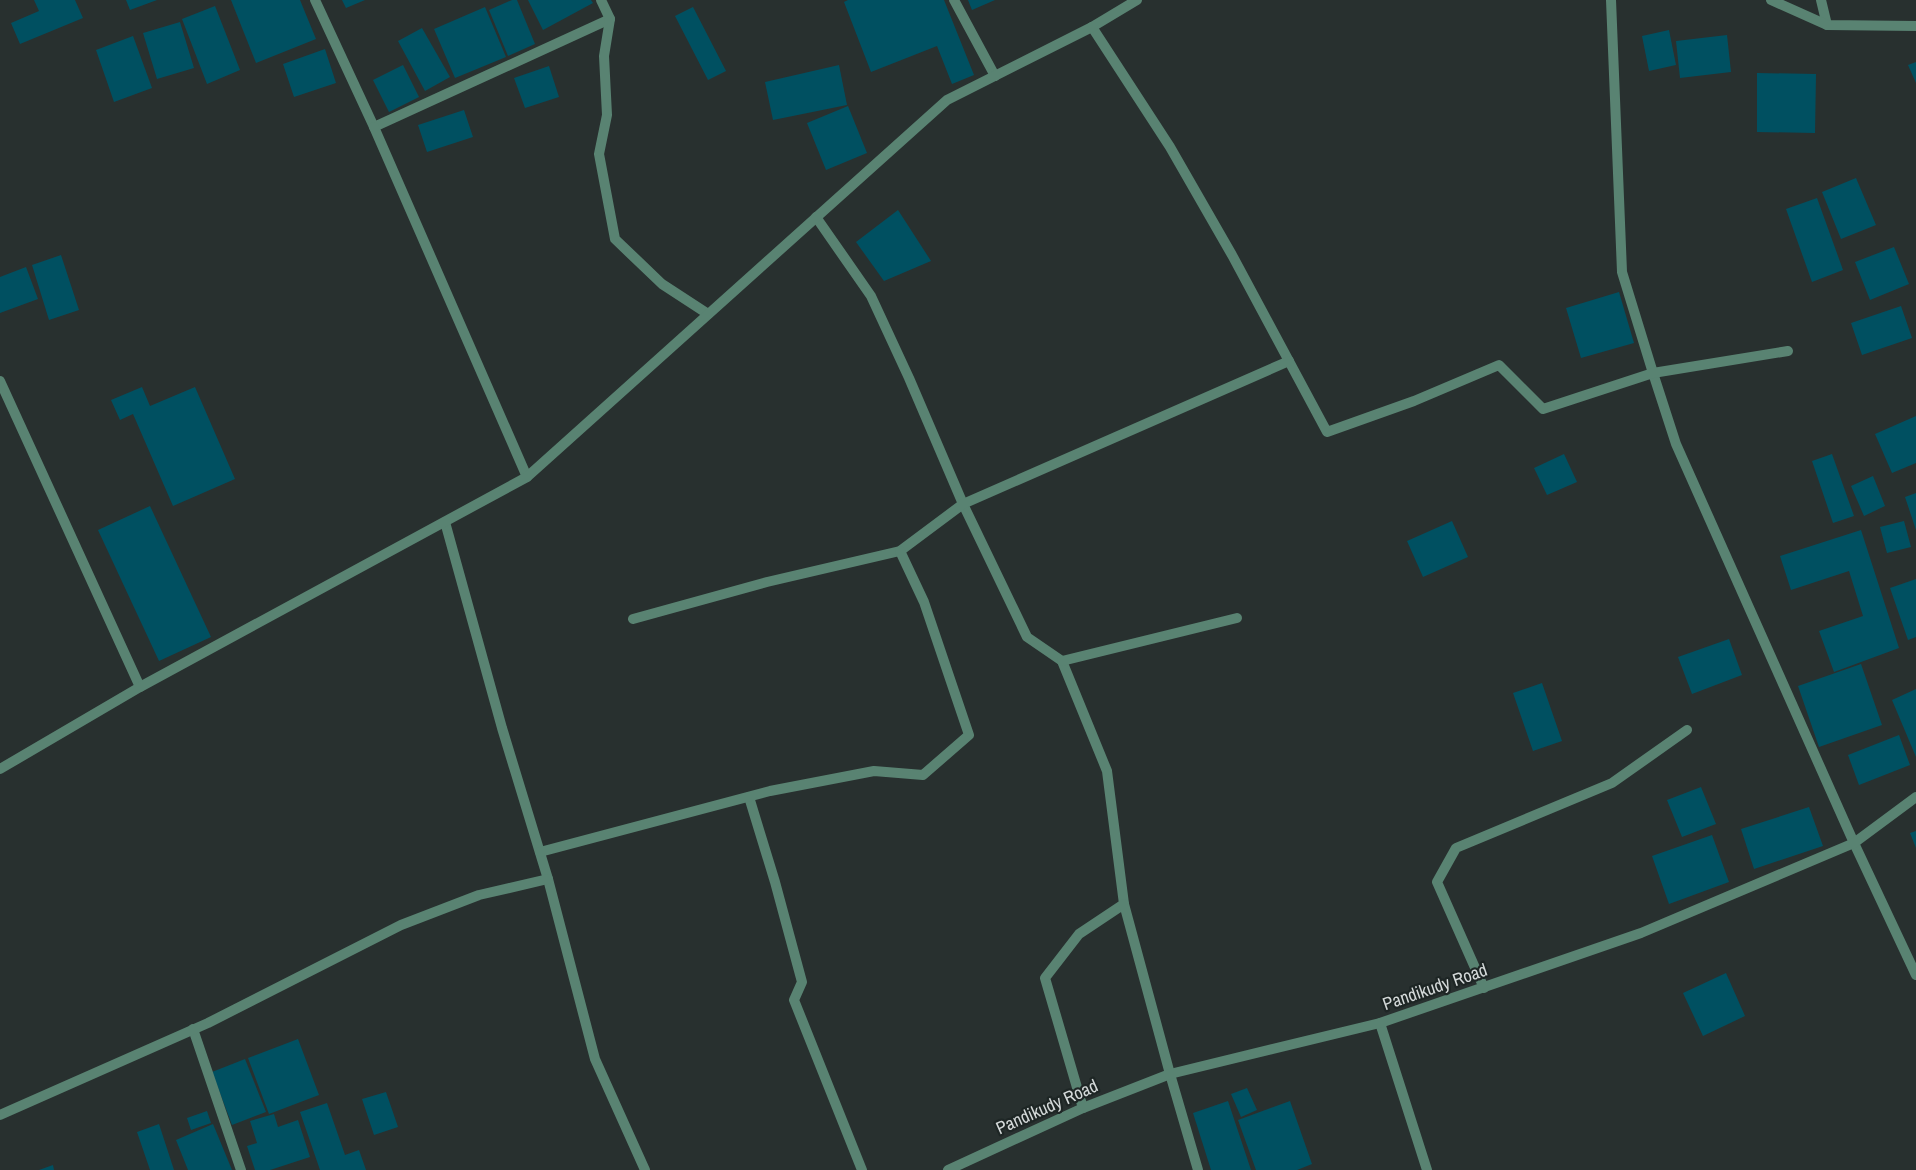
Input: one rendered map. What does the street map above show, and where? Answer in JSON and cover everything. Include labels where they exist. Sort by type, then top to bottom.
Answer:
[{"type":"street","points":[[315,0],[374,127],[527,477]]},
{"type":"street","points":[[601,0],[610,19],[604,56],[607,115],[599,154],[615,239],[662,284],[708,314]]},
{"type":"street","points":[[954,0],[995,76]]},
{"type":"street","points":[[0,769],[140,687],[527,477],[947,100],[1092,26],[1137,0]]},
{"type":"street","points":[[1611,0],[1622,272],[1653,373],[1676,444],[1854,843],[1916,975]]},
{"type":"street","points":[[1771,0],[1827,25],[1916,26]]},
{"type":"street","points":[[1820,0],[1827,25]]},
{"type":"street","points":[[374,127],[610,19]]},
{"type":"street","points":[[1092,26],[1170,147],[1290,361],[1327,432],[1414,402],[1499,365],[1543,409],[1653,373],[1788,351]]},
{"type":"street","points":[[816,217],[871,296],[910,378],[963,504],[1027,638],[1062,661],[1107,771],[1124,904],[1198,1170]]},
{"type":"street","points":[[633,619],[767,582],[900,551],[963,504],[1290,361]]},
{"type":"street","points":[[0,381],[140,687]]},
{"type":"street","points":[[445,522],[502,728],[548,879],[595,1059],[645,1170]]},
{"type":"street","points":[[540,852],[749,797],[874,771],[923,775],[969,736],[927,610],[900,551]]},
{"type":"street","points":[[1062,661],[1237,618]]},
{"type":"street","points":[[1484,988],[1437,882],[1456,848],[1612,783],[1687,730]]},
{"type":"street","points":[[749,797],[775,882],[802,982],[794,1000],[862,1170]]},
{"type":"street","name":"Pandikudy Road","points":[[948,1170],[1083,1108],[1170,1074],[1380,1023],[1641,933],[1854,843],[1916,797]]},
{"type":"street","points":[[0,1115],[193,1029],[401,925],[479,894],[548,879]]},
{"type":"street","points":[[1083,1108],[1045,978],[1079,934],[1124,904]]},
{"type":"street","points":[[1380,1023],[1427,1170]]},
{"type":"street","points":[[193,1029],[241,1170]]},
{"type":"building","points":[[34,0],[75,0],[83,18],[20,44],[11,23],[39,11]]},
{"type":"building","points":[[126,0],[157,0],[130,10]]},
{"type":"building","points":[[231,0],[300,0],[316,39],[256,63]]},
{"type":"building","points":[[342,0],[365,0],[346,8]]},
{"type":"building","points":[[512,0],[517,0],[535,44],[508,56],[489,10]]},
{"type":"building","points":[[528,0],[591,0],[593,3],[543,30]]},
{"type":"building","points":[[848,0],[944,0],[974,75],[952,84],[937,46],[871,72],[844,2]]},
{"type":"building","points":[[968,0],[995,0],[972,10]]},
{"type":"building","points":[[215,6],[240,70],[207,84],[182,19]]},
{"type":"building","points":[[485,7],[506,57],[455,78],[434,29]]},
{"type":"building","points":[[693,7],[726,71],[708,80],[675,16]]},
{"type":"building","points":[[180,22],[194,68],[157,79],[143,33]]},
{"type":"building","points":[[422,28],[450,77],[425,91],[398,41]]},
{"type":"building","points":[[1669,30],[1676,65],[1649,71],[1642,36]]},
{"type":"building","points":[[1727,35],[1731,72],[1680,78],[1676,41]]},
{"type":"building","points":[[133,36],[152,88],[114,102],[96,50]]},
{"type":"building","points":[[325,49],[336,83],[294,97],[283,64]]},
{"type":"building","points":[[1916,62],[1916,83],[1908,65]]},
{"type":"building","points":[[403,65],[419,97],[389,112],[373,80]]},
{"type":"building","points":[[839,65],[847,105],[773,120],[765,82]]},
{"type":"building","points":[[549,66],[559,97],[525,108],[514,78]]},
{"type":"building","points":[[1757,73],[1816,74],[1815,133],[1757,132]]},
{"type":"building","points":[[848,106],[867,153],[826,170],[807,123]]},
{"type":"building","points":[[464,110],[473,137],[427,152],[418,125]]},
{"type":"building","points":[[1856,178],[1876,225],[1841,239],[1822,192]]},
{"type":"building","points":[[1817,198],[1843,270],[1812,282],[1786,209]]},
{"type":"building","points":[[898,210],[931,261],[884,281],[856,242]]},
{"type":"building","points":[[1894,247],[1909,284],[1870,300],[1855,262]]},
{"type":"building","points":[[61,255],[79,310],[49,320],[32,265]]},
{"type":"building","points":[[26,267],[38,299],[0,313],[0,277]]},
{"type":"building","points":[[1619,292],[1634,343],[1581,358],[1566,308]]},
{"type":"building","points":[[1901,306],[1912,338],[1862,355],[1851,323]]},
{"type":"building","points":[[142,387],[150,406],[195,387],[235,479],[173,506],[133,414],[120,420],[111,400]]},
{"type":"building","points":[[1916,416],[1916,463],[1892,473],[1875,434]]},
{"type":"building","points":[[1564,454],[1577,482],[1547,495],[1534,468]]},
{"type":"building","points":[[1832,454],[1854,516],[1833,523],[1812,461]]},
{"type":"building","points":[[1873,476],[1885,506],[1864,516],[1851,486]]},
{"type":"building","points":[[1916,493],[1916,530],[1905,497]]},
{"type":"building","points":[[150,506],[211,637],[159,661],[98,530]]},
{"type":"building","points":[[1452,521],[1468,557],[1423,577],[1407,541]]},
{"type":"building","points":[[1904,521],[1911,547],[1887,553],[1880,527]]},
{"type":"building","points":[[1861,530],[1899,648],[1834,672],[1819,631],[1863,616],[1849,571],[1791,590],[1780,556]]},
{"type":"building","points":[[1916,579],[1916,637],[1908,640],[1890,588]]},
{"type":"building","points":[[1729,639],[1742,675],[1692,694],[1678,657]]},
{"type":"building","points":[[1861,664],[1882,725],[1819,747],[1798,686]]},
{"type":"building","points":[[1542,683],[1562,741],[1533,751],[1513,693]]},
{"type":"building","points":[[1916,689],[1916,757],[1892,700]]},
{"type":"building","points":[[1899,735],[1910,765],[1859,785],[1848,755]]},
{"type":"building","points":[[1701,787],[1716,824],[1682,837],[1667,800]]},
{"type":"building","points":[[1809,807],[1823,846],[1754,869],[1741,829]]},
{"type":"building","points":[[1916,831],[1916,848],[1910,833]]},
{"type":"building","points":[[1712,835],[1729,882],[1669,904],[1652,856]]},
{"type":"building","points":[[1726,973],[1745,1016],[1703,1036],[1683,993]]},
{"type":"building","points":[[298,1039],[319,1095],[269,1114],[248,1058]]},
{"type":"building","points":[[245,1059],[266,1112],[232,1125],[212,1072]]},
{"type":"building","points":[[1247,1088],[1257,1110],[1241,1117],[1231,1094]]},
{"type":"building","points":[[386,1092],[398,1127],[374,1135],[362,1099]]},
{"type":"building","points":[[1228,1101],[1251,1170],[1211,1170],[1193,1113]]},
{"type":"building","points":[[1290,1101],[1312,1164],[1297,1170],[1256,1170],[1238,1120]]},
{"type":"building","points":[[327,1103],[345,1155],[359,1150],[366,1170],[320,1170],[300,1112]]},
{"type":"building","points":[[207,1111],[211,1123],[191,1130],[187,1118]]},
{"type":"building","points":[[274,1114],[278,1127],[298,1120],[310,1157],[270,1170],[255,1170],[247,1146],[257,1143],[250,1121]]},
{"type":"building","points":[[159,1124],[174,1170],[150,1170],[137,1132]]},
{"type":"building","points":[[213,1124],[232,1170],[188,1170],[176,1140]]},
{"type":"building","points":[[53,1165],[54,1170],[39,1170]]}]
